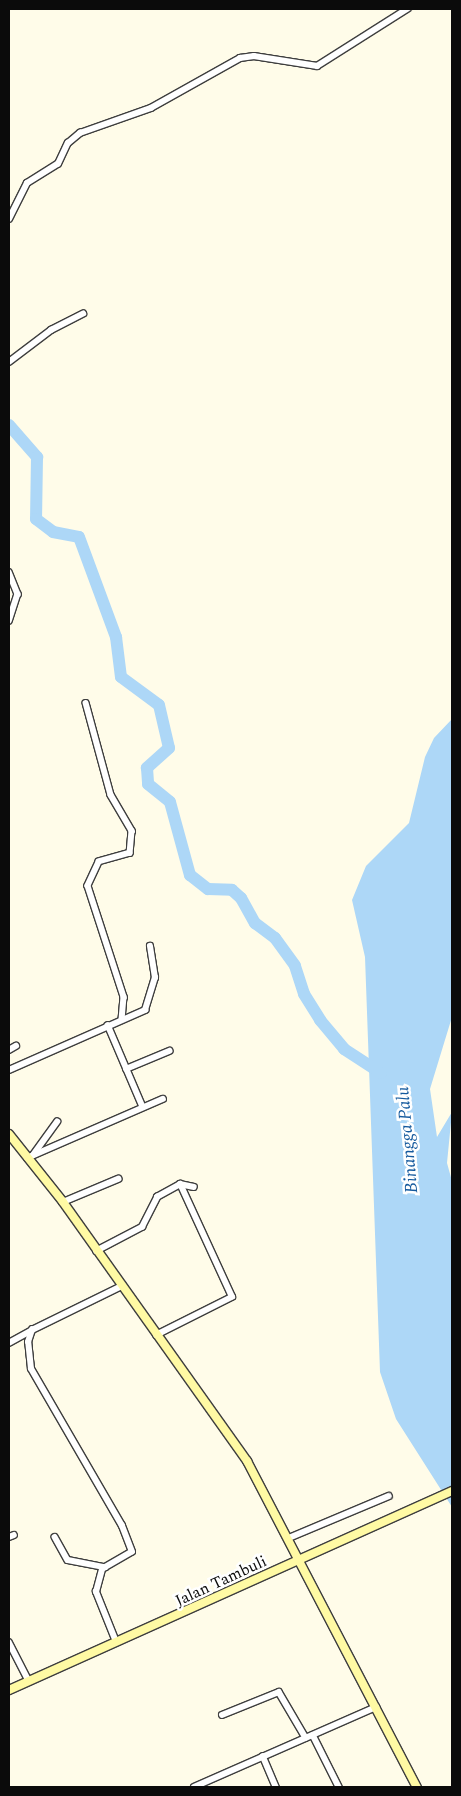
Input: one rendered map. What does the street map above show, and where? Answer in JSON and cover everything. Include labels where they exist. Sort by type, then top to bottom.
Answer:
[{"type":"main road","points":[[9,1134],[30,1157],[247,1461],[300,1559],[417,1787]]},
{"type":"main road","name":"Jalan Tambuli","points":[[9,1690],[452,1491]]},
{"type":"street","points":[[9,219],[27,183],[58,164],[68,143],[80,134],[151,108],[240,58],[254,56],[317,66],[407,9]]},
{"type":"street","points":[[9,362],[51,330],[83,314]]},
{"type":"street","points":[[9,572],[18,594],[9,621]]},
{"type":"street","points":[[86,703],[111,795],[132,831],[130,853],[99,862],[88,886],[124,997],[122,1019]]},
{"type":"street","points":[[9,1070],[147,1006],[156,969],[150,946]]},
{"type":"street","points":[[108,1025],[143,1107]]},
{"type":"street","points":[[9,1050],[16,1046]]},
{"type":"street","points":[[126,1069],[170,1052]]},
{"type":"street","points":[[30,1157],[163,1099]]},
{"type":"street","points":[[30,1157],[57,1122]]},
{"type":"street","points":[[62,1202],[118,1179]]},
{"type":"street","points":[[156,1335],[232,1297],[180,1184]]},
{"type":"street","points":[[96,1252],[142,1226],[154,1200],[180,1184],[194,1187]]},
{"type":"street","points":[[9,1343],[122,1286]]},
{"type":"street","points":[[32,1330],[28,1342],[31,1369],[132,1550],[105,1567],[96,1596],[116,1642]]},
{"type":"street","points":[[288,1538],[389,1496]]},
{"type":"street","points":[[55,1537],[68,1560],[105,1567]]},
{"type":"street","points":[[9,1642],[29,1681]]},
{"type":"street","points":[[222,1715],[279,1692],[306,1738]]},
{"type":"street","points":[[194,1787],[376,1707]]},
{"type":"street","points":[[313,1735],[339,1787]]},
{"type":"street","points":[[263,1756],[276,1787]]},
{"type":"water","name":"Binangga Palu","points":[[452,719],[452,1017],[430,1089],[437,1137],[452,1112],[447,1163],[452,1181],[452,1507],[396,1419],[380,1372],[365,957],[352,900],[366,866],[409,823],[425,757],[434,738]]},
{"type":"waterway","points":[[9,425],[37,457],[36,519],[53,532],[79,537],[116,637],[121,677],[159,705],[169,748],[147,768],[148,784],[170,802],[190,875],[208,889],[232,890],[241,898],[255,923],[275,938],[295,966],[304,994],[320,1020],[344,1049],[381,1073]]}]
